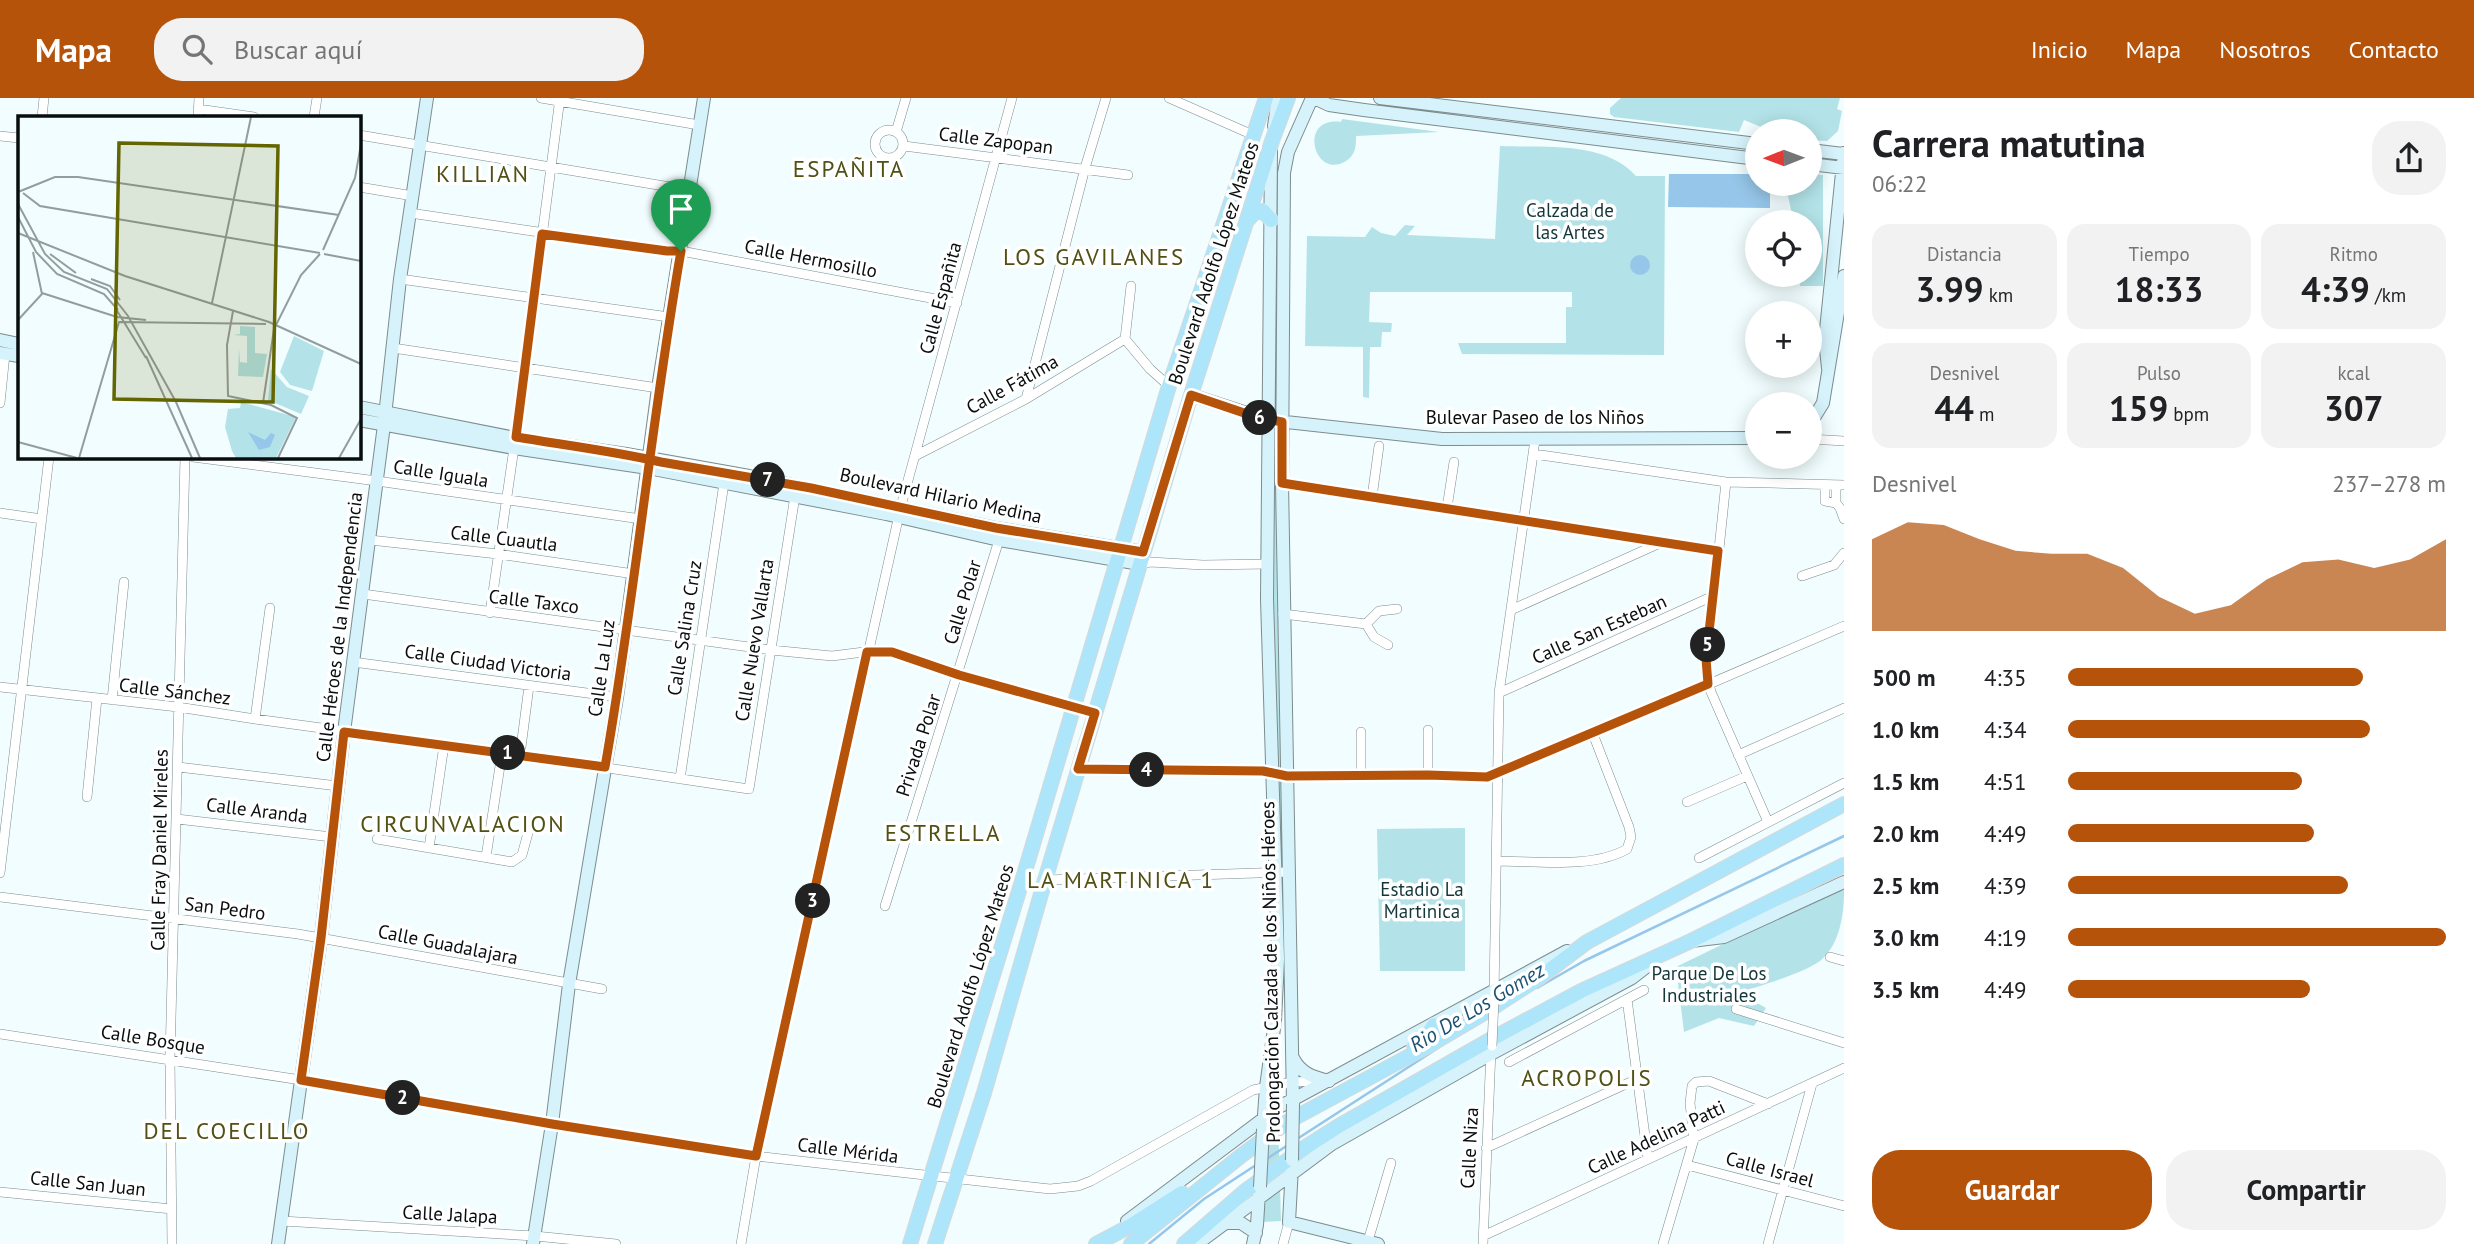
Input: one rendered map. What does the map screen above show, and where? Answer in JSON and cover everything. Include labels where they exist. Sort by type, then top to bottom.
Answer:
[{"type":"main road","name":"Boulevard Adolfo López Mateos","points":[[910,1244],[960,1086],[1169,386],[1266,98]]},
{"type":"main road","name":"Boulevard Adolfo López Mateos","points":[[935,1244],[984,1093],[1191,395],[1288,98]]},
{"type":"main road","points":[[1245,223],[1254,214],[1263,211],[1271,220]]},
{"type":"main road","points":[[1287,1122],[1489,1010],[1539,978],[1587,942],[1844,804]]},
{"type":"main road","points":[[1184,1244],[1244,1192],[1337,1127],[1507,1030],[1591,986],[1691,941],[1844,865]]},
{"type":"main road","points":[[1825,875],[1844,872]]},
{"type":"main road","points":[[1131,1244],[1306,1106],[1413,1047],[1427,1037],[1434,1025]]},
{"type":"main road","points":[[960,1086],[984,1093]]},
{"type":"main road","points":[[1096,1244],[1132,1225],[1242,1155]]},
{"type":"street","points":[[42,116],[44,98]]},
{"type":"street","points":[[198,98],[198,113],[240,116]]},
{"type":"street","points":[[314,116],[317,98]]},
{"type":"street","name":"Calle Héroes de la Independencia","points":[[278,1244],[321,938],[400,279],[427,98]]},
{"type":"street","points":[[541,98],[699,125]]},
{"type":"street","name":"Calle La Luz","points":[[534,1240],[552,1124],[569,984],[617,697],[658,388],[704,98]]},
{"type":"street","points":[[896,132],[906,98]]},
{"type":"street","name":"Calle Españita","points":[[741,1244],[756,1156],[900,511],[1012,98]]},
{"type":"street","points":[[1026,399],[1085,168],[1106,98]]},
{"type":"street","points":[[1169,98],[1253,135]]},
{"type":"street","name":"Prolongación Calzada de los Niños Héroes","points":[[1254,1238],[1266,1087],[1276,1009],[1287,776],[1282,483],[1275,421],[1271,220],[1272,141],[1278,98]]},
{"type":"street","points":[[1313,98],[1329,105],[1364,110],[1745,158]]},
{"type":"street","name":"Prolongación Calzada de los Niños Héroes","points":[[1289,1222],[1293,1058],[1283,873],[1273,772],[1268,564],[1285,161],[1313,98]]},
{"type":"street","points":[[1380,98],[1745,143]]},
{"type":"street","points":[[490,613],[560,100]]},
{"type":"street","points":[[891,130],[896,132],[902,138],[904,146],[900,155],[892,159],[883,157],[877,151],[876,141],[881,133],[891,130]]},
{"type":"street","points":[[360,135],[688,190]]},
{"type":"street","points":[[0,136],[18,138]]},
{"type":"street","name":"Calle Zapopan","points":[[904,146],[1128,175]]},
{"type":"street","points":[[1822,151],[1844,153],[1825,340],[1828,368]]},
{"type":"street","points":[[1822,165],[1843,168]]},
{"type":"street","points":[[360,187],[412,196]]},
{"type":"street","name":"Calle Hermosillo","points":[[410,213],[542,234],[681,251],[957,303]]},
{"type":"street","points":[[1822,405],[1844,276]]},
{"type":"street","points":[[400,279],[669,317]]},
{"type":"street","points":[[1131,286],[1125,339],[1150,369],[1169,386]]},
{"type":"street","name":"Calle Fátima","points":[[915,456],[1026,399],[1125,339]]},
{"type":"street","points":[[0,340],[18,344]]},
{"type":"street","points":[[393,348],[658,388]]},
{"type":"street","points":[[0,403],[3,354]]},
{"type":"street","name":"Bulevar Paseo de los Niños","points":[[1191,395],[1275,421],[1441,439],[1745,438]]},
{"type":"street","name":"Boulevard Hilario Medina","points":[[360,407],[385,418],[996,528],[1144,559]]},
{"type":"street","name":"Boulevard Hilario Medina","points":[[360,420],[385,418]]},
{"type":"street","name":"Calle Niza","points":[[1483,1240],[1494,995],[1499,693],[1535,440]]},
{"type":"street","points":[[1822,440],[1844,441]]},
{"type":"street","points":[[1372,497],[1379,446]]},
{"type":"street","points":[[1534,454],[1726,482],[1840,485],[1836,503]]},
{"type":"street","points":[[0,873],[49,458]]},
{"type":"street","name":"Calle Fray Daniel Mireles","points":[[172,1244],[170,1059],[185,458]]},
{"type":"street","name":"Calle Iguala","points":[[201,458],[641,520]]},
{"type":"street","points":[[1447,508],[1454,462]]},
{"type":"street","name":"Boulevard Hilario Medina","points":[[649,464],[724,483],[900,511],[999,540],[1117,554]]},
{"type":"street","points":[[1726,482],[1706,659],[1708,684],[1768,822]]},
{"type":"street","name":"Calle Salina Cruz","points":[[680,779],[724,483]]},
{"type":"street","points":[[1282,483],[1718,551]]},
{"type":"street","points":[[1825,485],[1825,501],[1836,503],[1844,519]]},
{"type":"street","name":"Calle Nuevo Vallarta","points":[[749,789],[795,496]]},
{"type":"street","points":[[0,513],[42,519]]},
{"type":"street","name":"Calle Cuautla","points":[[370,540],[498,554],[634,574]]},
{"type":"street","name":"Calle Polar","points":[[959,675],[999,540]]},
{"type":"street","points":[[1511,610],[1660,543]]},
{"type":"street","points":[[1802,576],[1834,565],[1844,553]]},
{"type":"street","points":[[1144,559],[1193,565],[1268,564]]},
{"type":"street","points":[[112,700],[124,582]]},
{"type":"street","name":"Calle Taxco","points":[[363,594],[771,650],[832,656],[892,652],[959,675],[1095,713]]},
{"type":"street","name":"Calle San Esteban","points":[[1499,693],[1713,596]]},
{"type":"street","points":[[255,719],[270,608]]},
{"type":"street","points":[[1366,624],[1379,611],[1397,609]]},
{"type":"street","points":[[1283,614],[1366,624],[1374,636],[1388,645]]},
{"type":"street","points":[[1078,769],[1273,772],[1287,776],[1487,777],[1844,626]]},
{"type":"street","name":"Calle Ciudad Victoria","points":[[354,662],[617,697]]},
{"type":"street","name":"Privada Polar","points":[[886,906],[959,675]]},
{"type":"street","points":[[520,755],[529,686]]},
{"type":"street","name":"Calle Sánchez","points":[[0,687],[178,707],[749,789]]},
{"type":"street","points":[[87,797],[96,698]]},
{"type":"street","points":[[1738,755],[1844,708]]},
{"type":"street","points":[[1428,730],[1428,775]]},
{"type":"street","points":[[1361,732],[1361,776]]},
{"type":"street","points":[[1496,861],[1581,861],[1618,855],[1627,849],[1631,837],[1629,827],[1593,734]]},
{"type":"street","points":[[429,848],[444,745]]},
{"type":"street","points":[[486,857],[502,753]]},
{"type":"street","points":[[178,767],[338,786]]},
{"type":"street","points":[[1687,802],[1746,776]]},
{"type":"street","points":[[1699,858],[1844,783]]},
{"type":"street","name":"Calle Aranda","points":[[177,819],[332,837]]},
{"type":"street","points":[[377,839],[507,862],[517,860],[522,855],[528,833]]},
{"type":"street","points":[[1045,880],[1283,873]]},
{"type":"street","points":[[1691,941],[1724,937],[1844,882]]},
{"type":"street","name":"San Pedro","points":[[0,897],[321,938]]},
{"type":"street","name":"Calle Guadalajara","points":[[321,938],[602,989]]},
{"type":"street","points":[[1096,1244],[1293,1102],[1587,942]]},
{"type":"street","points":[[1197,1244],[1292,1166],[1491,1050],[1632,978],[1659,956]]},
{"type":"street","points":[[1830,957],[1844,961]]},
{"type":"street","points":[[1509,1062],[1644,990]]},
{"type":"street","points":[[1627,999],[1648,1159]]},
{"type":"street","points":[[1736,1009],[1844,1043]]},
{"type":"street","name":"Calle Bosque","points":[[0,1034],[301,1080]]},
{"type":"street","points":[[1293,1058],[1306,1074],[1329,1081]]},
{"type":"street","name":"Calle Adelina Patti","points":[[1483,1240],[1648,1159],[1844,1068]]},
{"type":"street","points":[[1486,1148],[1637,1079]]},
{"type":"street","name":"Calle Mérida","points":[[301,1080],[756,1156],[1049,1189],[1078,1186],[1253,1090],[1293,1082],[1329,1081]]},
{"type":"street","points":[[1663,1244],[1694,1139],[1690,1103],[1692,1086],[1696,1082],[1709,1081],[1769,1104]]},
{"type":"street","points":[[1768,1244],[1812,1084]]},
{"type":"street","points":[[1283,1244],[1289,1222],[1373,1243],[1391,1163]]},
{"type":"street","name":"Calle Israel","points":[[1687,1165],[1844,1206]]},
{"type":"street","points":[[1260,1170],[1274,1182]]},
{"type":"street","name":"Calle San Juan","points":[[0,1192],[172,1209]]},
{"type":"street","name":"Calle Jalapa","points":[[282,1221],[616,1244]]},
{"type":"street","points":[[1224,1223],[1241,1223],[1254,1238]]},
{"type":"green space","points":[[1621,98],[1840,98],[1837,109],[1842,111],[1838,131],[1827,141],[1822,141],[1822,119],[1745,119],[1739,132],[1614,117],[1610,114],[1610,108]]},
{"type":"green space","points":[[1342,119],[1439,132],[1356,136],[1352,156],[1335,165],[1319,156],[1315,137],[1319,128],[1327,123],[1341,122]]},
{"type":"green space","name":"Calzada de las Artes","points":[[1500,146],[1590,151],[1623,164],[1636,176],[1665,176],[1664,355],[1462,354],[1458,343],[1566,343],[1566,307],[1572,307],[1572,292],[1370,292],[1369,322],[1392,323],[1391,332],[1382,332],[1381,347],[1370,347],[1369,398],[1363,397],[1363,347],[1305,346],[1307,236],[1365,237],[1372,227],[1381,233],[1395,236],[1405,225],[1415,226],[1407,235],[1495,239]]},
{"type":"green space","points":[[1823,175],[1823,286],[1822,210],[1791,210],[1788,196],[1822,196]]},
{"type":"green space","points":[[1275,242],[1288,1029],[1285,1029],[1282,932],[1276,1053],[1281,1221],[1262,1222],[1273,972],[1269,660]]},
{"type":"green space","name":"Estadio La Martinica","points":[[1465,828],[1465,971],[1380,971],[1377,829]]},
{"type":"green space","name":"Parque De Los Industriales","points":[[1840,887],[1844,891],[1842,919],[1827,954],[1803,970],[1739,993],[1766,1008],[1754,1026],[1719,1018],[1684,1032],[1676,967]]},
{"type":"shaded area","points":[[1669,174],[1745,174],[1745,196],[1770,196],[1770,208],[1668,207]]},
{"type":"shaded area","points":[[1640,255],[1647,258],[1650,265],[1647,272],[1640,275],[1633,272],[1630,265],[1633,258]]},
{"type":"waterway","name":"Rio De Los Gomez","points":[[1537,988],[1584,961],[1844,836]]},
{"type":"waterway","name":"Rio De Los Gomez","points":[[1297,1139],[1438,1048]]},
{"type":"waterway","name":"Rio De Los Gomez","points":[[1265,1160],[1288,1145]]},
{"type":"waterway","name":"Rio De Los Gomez","points":[[1149,1244],[1204,1199],[1256,1165]]},
{"type":"district","name":"ESPAÑITA","points":[[849,168]]},
{"type":"district","name":"KILLIAN","points":[[483,173]]},
{"type":"district","name":"LOS GAVILANES","points":[[1094,256]]},
{"type":"district","name":"CIRCUNVALACION","points":[[463,823]]},
{"type":"district","name":"ESTRELLA","points":[[943,832]]},
{"type":"district","name":"LA MARTINICA 1","points":[[1121,879]]},
{"type":"district","name":"ACROPOLIS","points":[[1587,1077]]},
{"type":"district","name":"DEL COECILLO","points":[[227,1130]]},
{"type":"route","points":[[681,251],[542,234],[516,437],[626,454],[650,459],[661,462],[749,476],[996,528],[1143,552],[1191,395],[1256,417],[1282,422],[1282,483],[1718,551],[1706,659],[1708,684],[1487,777],[1287,776],[1263,771],[1078,769],[1095,713],[959,675],[892,652],[867,652],[756,1156],[301,1080],[321,938],[344,732],[605,767],[617,697],[650,459],[658,388],[681,251]]}]
